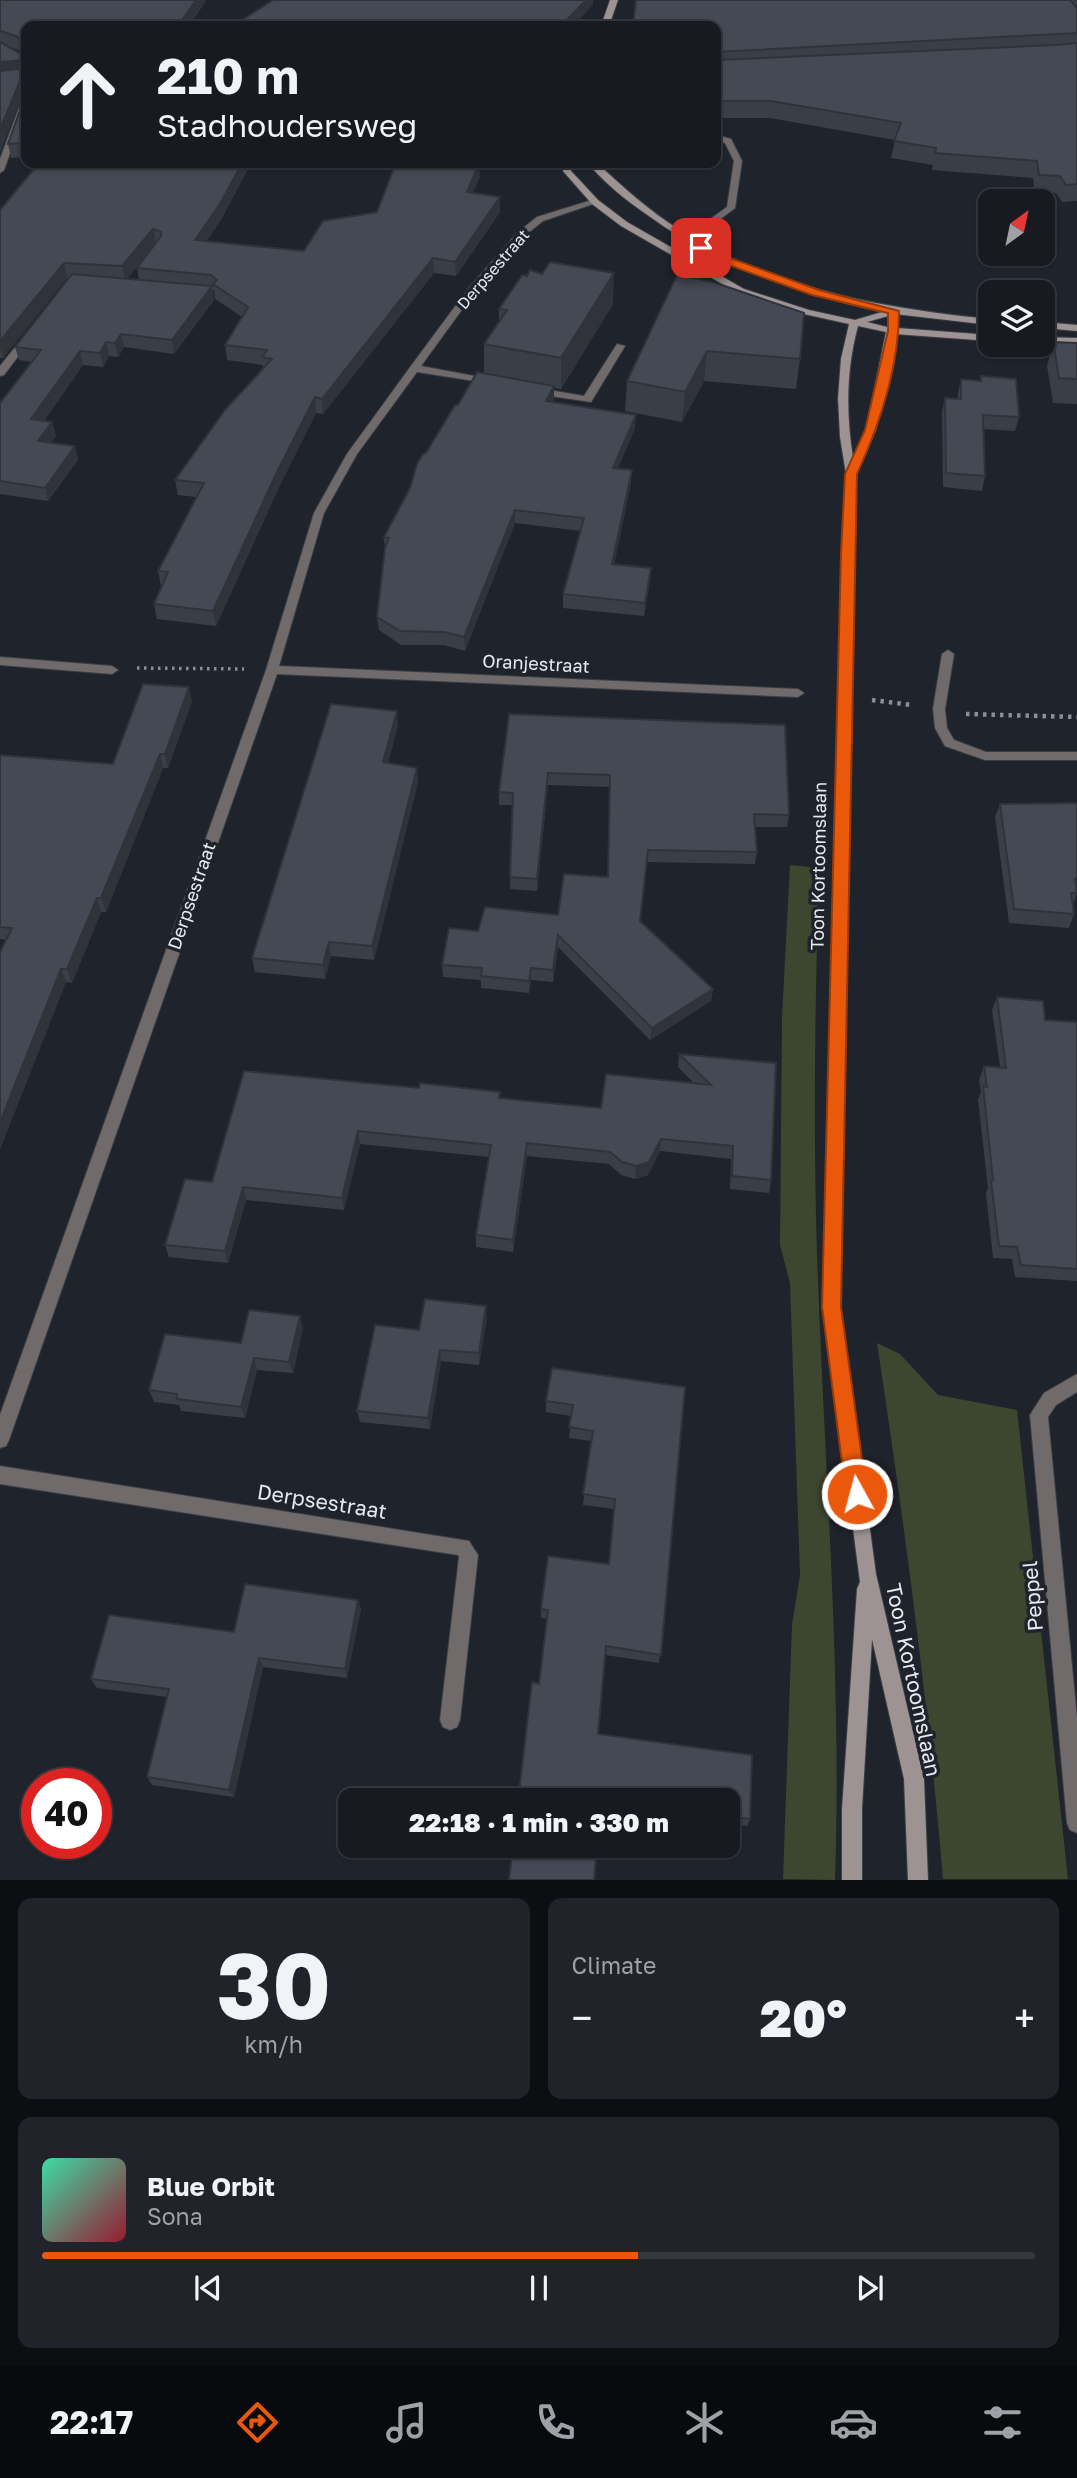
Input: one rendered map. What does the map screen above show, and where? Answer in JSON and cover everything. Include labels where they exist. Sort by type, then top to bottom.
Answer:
[{"type":"street","points":[[607,21],[614,0]]},
{"type":"street","points":[[0,170],[21,113]]},
{"type":"street","points":[[687,240],[731,208],[738,161],[728,141],[721,139]]},
{"type":"street","points":[[567,168],[567,172],[595,202],[624,224],[741,291],[854,323],[893,331],[978,337]]},
{"type":"street","points":[[597,168],[631,201],[687,240],[716,256],[816,293],[894,311],[978,321]]},
{"type":"street","name":"Derpsestraat","points":[[0,1440],[272,670],[319,513],[352,454],[414,368],[471,291],[520,235],[540,219],[595,202]]},
{"type":"street","points":[[854,323],[894,311]]},
{"type":"street","points":[[851,474],[871,430],[893,331],[894,311]]},
{"type":"street","name":"Toon Kortoomslaan","points":[[854,323],[846,355],[843,440],[851,474],[832,1307],[867,1574],[914,1779],[918,1880]]},
{"type":"street","points":[[1055,327],[1077,328]]},
{"type":"street","points":[[0,373],[32,332]]},
{"type":"street","points":[[1055,340],[1077,341]]},
{"type":"street","points":[[521,388],[587,400],[620,346]]},
{"type":"street","points":[[414,368],[507,385]]},
{"type":"street","points":[[948,654],[939,709],[941,728],[949,743],[985,756],[1077,756]]},
{"type":"street","points":[[0,661],[112,670]]},
{"type":"street","name":"Oranjestraat","points":[[272,670],[798,693]]},
{"type":"street","name":"Peppel","points":[[1077,1382],[1049,1399],[1039,1415],[1077,1823]]},
{"type":"street","name":"Derpsestraat","points":[[0,1475],[463,1547],[469,1555],[450,1720]]},
{"type":"street","name":"Toon Kortoomslaan","points":[[852,1880],[852,1809],[867,1574]]},
{"type":"path","points":[[112,670],[272,670]]},
{"type":"green space","points":[[790,865],[819,868],[815,1061],[816,1207],[834,1646],[837,1802],[835,1880],[783,1879],[792,1625],[800,1575],[790,1283],[780,1245],[782,1017]]},
{"type":"green space","points":[[877,1343],[900,1354],[938,1395],[1017,1410],[1068,1879],[943,1879],[915,1611]]},
{"type":"building","points":[[0,0],[196,0],[181,21],[21,21],[21,41],[16,36],[0,31]]},
{"type":"building","points":[[273,0],[586,0],[566,21],[241,21]]},
{"type":"building","points":[[636,0],[1070,0],[1077,8],[1077,33],[721,52],[721,21],[634,21]]},
{"type":"building","points":[[0,42],[21,54],[21,60],[0,62]]},
{"type":"building","points":[[1077,43],[1077,184],[1066,185],[1060,176],[1039,175],[1037,161],[935,153],[936,148],[894,141],[901,123],[771,101],[721,101],[721,60]]},
{"type":"building","points":[[21,68],[21,81],[0,129],[0,71]]},
{"type":"building","points":[[21,107],[21,143],[8,144]]},
{"type":"building","points":[[35,168],[239,168],[220,204],[195,240],[304,251],[323,221],[377,212],[394,168],[477,168],[467,192],[500,197],[455,262],[433,258],[322,399],[315,397],[213,611],[154,604],[168,572],[158,571],[204,483],[175,480],[225,410],[272,359],[262,357],[267,350],[225,345],[248,307],[213,284],[217,280],[211,275],[137,268],[161,236],[161,232],[153,229],[122,266],[64,263],[0,341],[0,210]]},
{"type":"building","points":[[550,262],[614,273],[561,358],[484,344],[507,310],[499,309],[522,275],[527,276],[530,270],[542,274]]},
{"type":"building","points":[[72,274],[212,286],[172,340],[121,334],[115,343],[106,342],[100,353],[80,351],[31,419],[52,422],[38,441],[75,446],[45,488],[0,481],[0,403],[41,350],[15,347]]},
{"type":"building","points":[[677,275],[710,281],[804,313],[800,359],[707,351],[685,392],[627,381]]},
{"type":"building","points":[[1055,342],[1077,343],[1077,379],[1059,378]]},
{"type":"building","points":[[477,372],[554,386],[546,401],[636,415],[613,468],[632,470],[612,564],[651,568],[645,603],[563,594],[584,518],[515,510],[464,637],[444,632],[400,631],[377,617],[385,548],[389,538],[384,537],[410,488],[417,464],[455,405],[458,405]]},
{"type":"building","points":[[981,376],[1016,379],[1019,417],[983,415],[985,476],[946,473],[945,398],[961,399],[961,379],[981,381]]},
{"type":"building","points":[[143,684],[189,687],[165,754],[160,754],[101,898],[97,898],[67,969],[61,969],[0,1122],[0,952],[12,928],[0,927],[0,755],[113,764]]},
{"type":"building","points":[[331,704],[397,711],[383,762],[417,768],[372,946],[329,942],[323,965],[252,958]]},
{"type":"building","points":[[509,714],[785,725],[789,815],[754,814],[757,852],[648,850],[640,921],[713,989],[652,1028],[558,935],[553,970],[531,968],[529,981],[481,976],[482,968],[442,965],[449,928],[478,931],[485,907],[558,915],[564,874],[608,877],[610,775],[548,773],[537,879],[510,877],[513,793],[499,792]]},
{"type":"building","points":[[1077,803],[1077,893],[1071,893],[1074,914],[1014,909],[1000,804]]},
{"type":"building","points":[[997,997],[1043,1001],[1045,1020],[1077,1022],[1077,1269],[1021,1265],[1017,1247],[999,1246],[983,1086],[987,1087],[984,1066],[1006,1068]]},
{"type":"building","points":[[679,1054],[776,1063],[771,1180],[732,1176],[733,1146],[661,1139],[649,1162],[636,1166],[622,1162],[610,1152],[527,1143],[513,1240],[476,1235],[491,1145],[358,1131],[342,1198],[243,1187],[225,1251],[165,1245],[185,1179],[212,1182],[244,1071],[419,1088],[420,1083],[500,1092],[499,1098],[601,1108],[606,1074],[711,1085]]},
{"type":"building","points":[[425,1299],[486,1306],[479,1353],[440,1350],[428,1418],[357,1411],[375,1325],[419,1330]]},
{"type":"building","points":[[249,1310],[300,1316],[289,1362],[254,1358],[241,1407],[177,1399],[177,1394],[149,1390],[165,1334],[241,1343]]},
{"type":"building","points":[[552,1368],[685,1387],[661,1655],[606,1646],[598,1734],[752,1755],[750,1819],[740,1818],[740,1788],[520,1788],[532,1682],[539,1684],[548,1610],[541,1609],[548,1556],[609,1564],[615,1499],[583,1494],[593,1431],[569,1427],[573,1405],[546,1401]]},
{"type":"building","points":[[245,1584],[358,1600],[345,1669],[259,1658],[229,1790],[147,1777],[169,1689],[91,1679],[109,1615],[234,1632]]},
{"type":"building","points":[[512,1858],[596,1858],[594,1880],[509,1880]]},
{"type":"route","points":[[701,248],[816,293],[894,311],[891,343],[871,430],[851,474],[848,553],[832,1307],[857,1494]]}]
